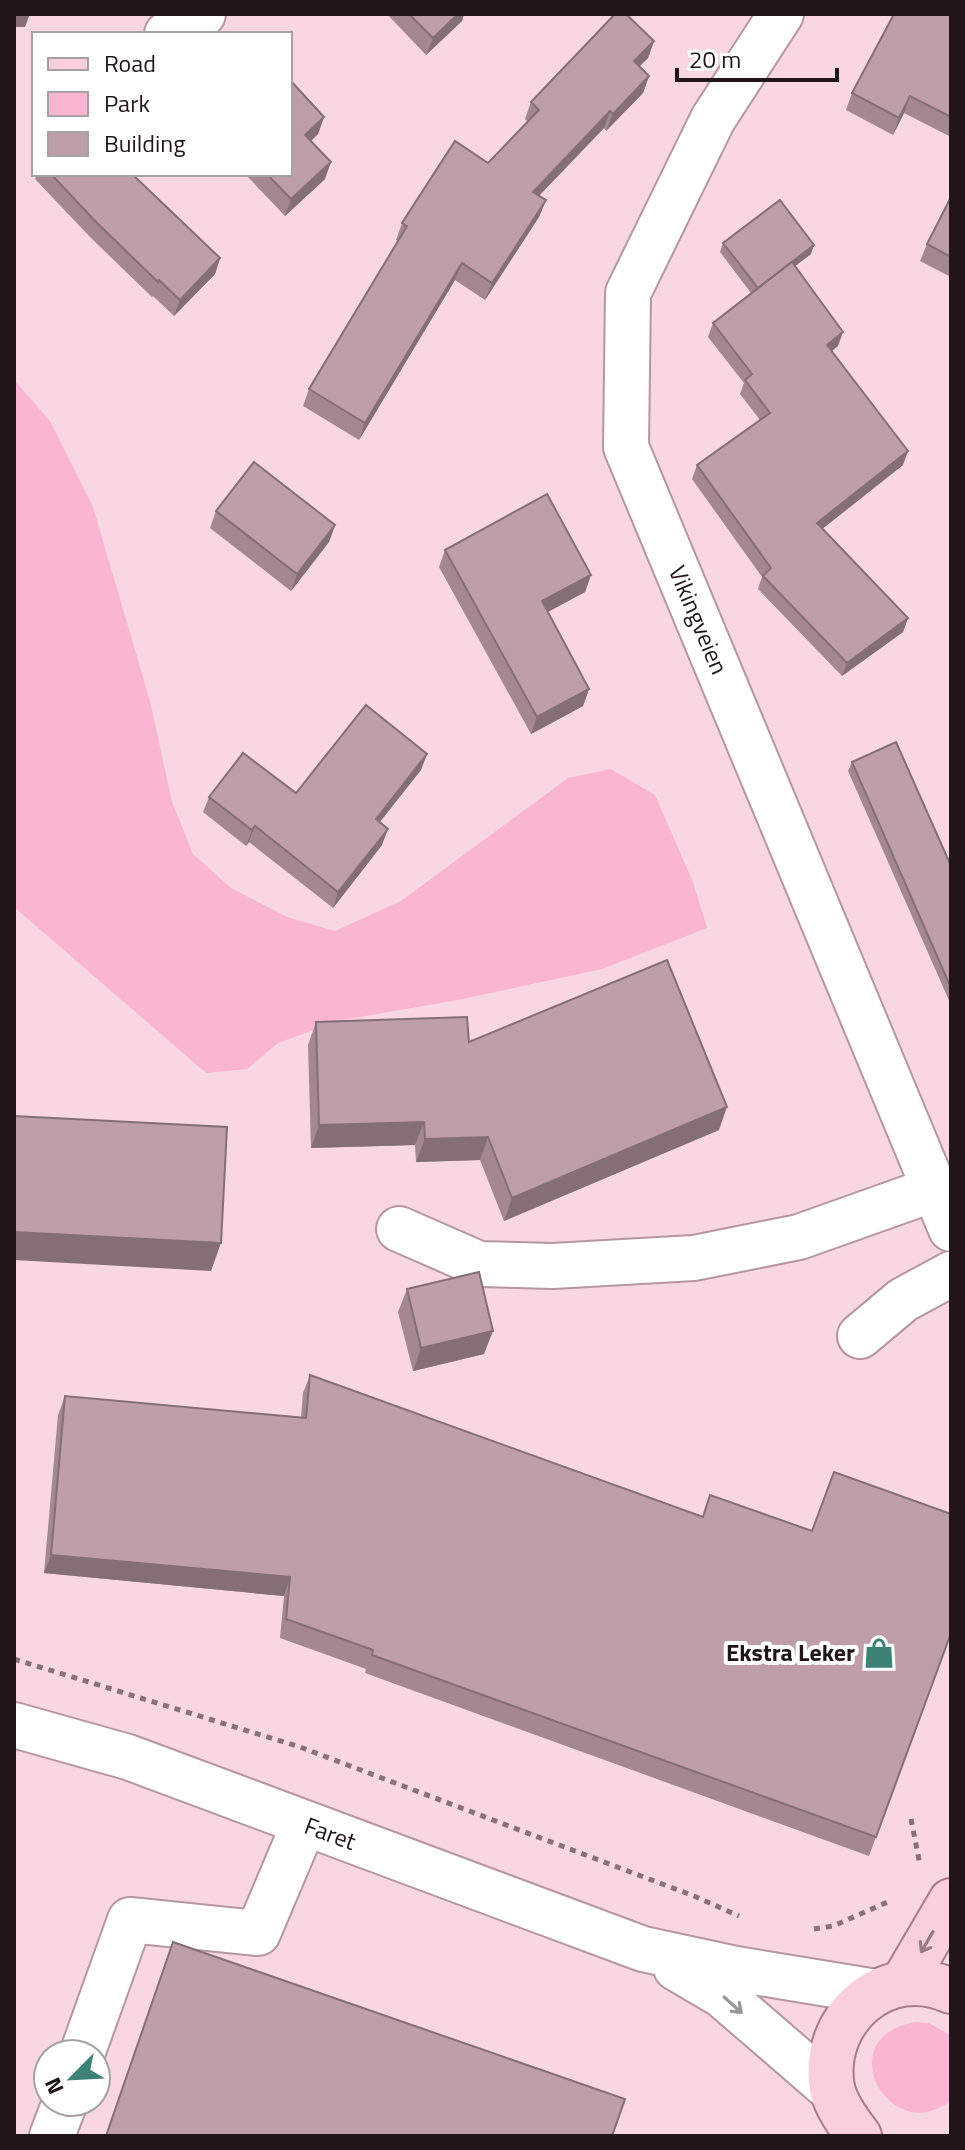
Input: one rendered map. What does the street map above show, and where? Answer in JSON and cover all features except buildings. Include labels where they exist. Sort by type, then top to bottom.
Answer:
[{"type":"main road","points":[[890,1988],[937,1890]]},
{"type":"main road","points":[[844,2119],[831,2062],[837,2035],[853,2011],[890,1988],[933,1983],[951,1991]]},
{"type":"street","points":[[171,32],[203,14]]},
{"type":"street","name":"Vikingveien","points":[[781,14],[713,119],[628,293],[626,447],[951,1229]]},
{"type":"street","points":[[399,1229],[479,1264],[553,1266],[694,1258],[799,1237],[934,1189]]},
{"type":"street","points":[[860,1336],[903,1300],[951,1274]]},
{"type":"street","name":"Faret","points":[[14,1725],[128,1757],[643,1949],[736,1969],[890,1988]]},
{"type":"street","points":[[88,2038],[130,1920],[258,1933],[304,1824]]},
{"type":"street","name":"Faret","points":[[643,1949],[722,1995],[844,2119]]},
{"type":"path","points":[[14,1659],[300,1747],[694,1896],[744,1918]]},
{"type":"path","points":[[911,1819],[937,1890]]},
{"type":"path","points":[[807,1930],[833,1926],[893,1900]]},
{"type":"green space","points":[[14,380],[50,421],[93,507],[150,701],[172,802],[193,854],[231,888],[287,917],[335,931],[401,901],[568,778],[611,769],[655,795],[693,882],[707,928],[602,969],[458,1000],[342,1020],[278,1043],[247,1069],[206,1073],[14,907]]},
{"type":"green space","points":[[916,2022],[929,2023],[951,2036],[951,2100],[929,2112],[908,2111],[890,2101],[878,2085],[872,2066],[875,2048],[889,2032]]},
{"type":"place","name":"Ekstra Leker","points":[[879,1653]]}]
